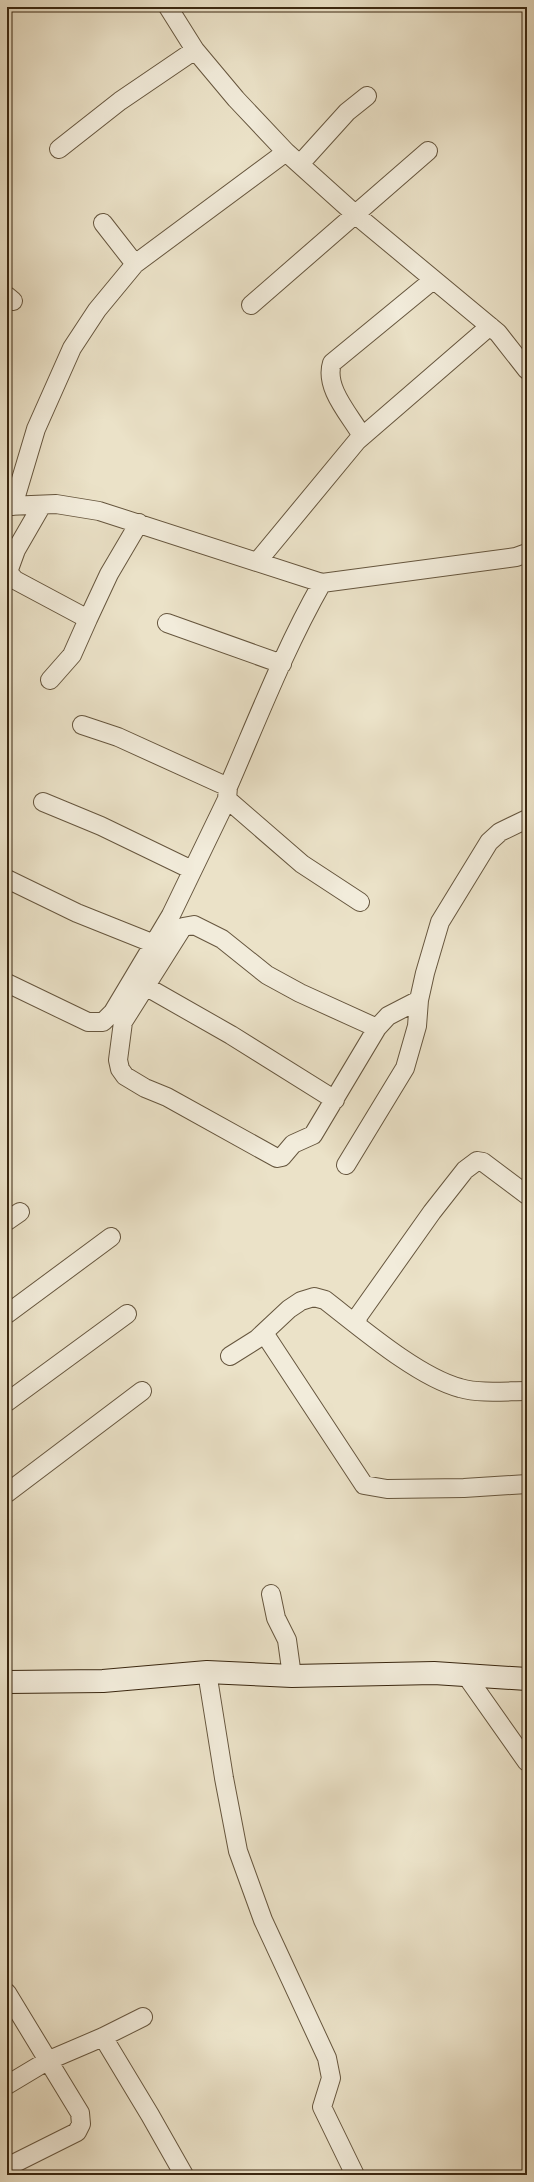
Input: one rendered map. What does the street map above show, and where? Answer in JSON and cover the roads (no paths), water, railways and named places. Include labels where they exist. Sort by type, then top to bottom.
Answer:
[{"type":"street","points":[[168,7],[195,50],[236,99],[286,152],[356,215],[498,333],[527,370]]},
{"type":"street","points":[[60,149],[120,101],[195,50]]},
{"type":"street","points":[[300,164],[347,112],[367,96]]},
{"type":"street","points":[[251,305],[428,151]]},
{"type":"street","points":[[286,152],[135,264],[97,310],[72,348],[36,429],[10,506],[77,506],[138,523],[322,583],[516,557],[527,553]]},
{"type":"street","points":[[104,223],[135,264]]},
{"type":"street","points":[[362,436],[333,388],[329,372],[332,363],[434,280]]},
{"type":"street","points":[[257,562],[362,436],[490,326]]},
{"type":"street","points":[[42,505],[16,550],[8,572],[15,580],[88,619]]},
{"type":"street","points":[[50,680],[72,655],[109,574],[138,523]]},
{"type":"street","points":[[7,983],[88,1022],[103,1022],[113,1012],[152,943],[171,915],[227,793],[282,664],[308,608],[322,583]]},
{"type":"street","points":[[168,623],[282,664]]},
{"type":"street","points":[[82,725],[118,737],[227,793],[302,864],[360,902]]},
{"type":"street","points":[[43,802],[101,826],[192,870]]},
{"type":"street","points":[[346,1165],[404,1068],[417,1026],[419,1000],[440,922],[490,842],[500,832],[527,819]]},
{"type":"street","points":[[7,878],[77,913],[152,943]]},
{"type":"street","points":[[377,1028],[300,993],[266,975],[222,938],[194,925],[183,927],[123,1022],[118,1060],[125,1076],[145,1088],[168,1096],[278,1158],[282,1157],[293,1144],[313,1135],[377,1028],[388,1016],[419,1000]]},
{"type":"street","points":[[145,986],[231,1035],[335,1100]]},
{"type":"street","points":[[356,1324],[359,1315],[432,1212],[469,1166],[477,1161],[483,1162],[527,1195]]},
{"type":"street","points":[[7,1314],[111,1238]]},
{"type":"street","points":[[230,1356],[257,1339],[289,1309],[301,1301],[314,1297],[325,1300],[426,1374],[460,1388],[487,1391],[527,1391]]},
{"type":"street","points":[[7,1402],[127,1314]]},
{"type":"street","points":[[264,1332],[364,1485],[372,1488],[394,1489],[527,1484]]},
{"type":"street","points":[[7,1493],[142,1391]]},
{"type":"street","points":[[271,1594],[276,1618],[287,1640],[292,1676]]},
{"type":"street","points":[[207,1672],[224,1778],[238,1851],[263,1920],[326,2058],[331,2078],[322,2107],[355,2175]]},
{"type":"street","points":[[7,1682],[103,1681],[207,1672],[292,1676],[434,1673],[527,1679]]},
{"type":"street","points":[[465,1674],[527,1762]]},
{"type":"street","points":[[7,1993],[80,2113],[81,2124],[77,2132],[7,2167]]},
{"type":"street","points":[[7,2085],[47,2061],[103,2037],[143,2017]]},
{"type":"street","points":[[103,2037],[184,2175]]}]
